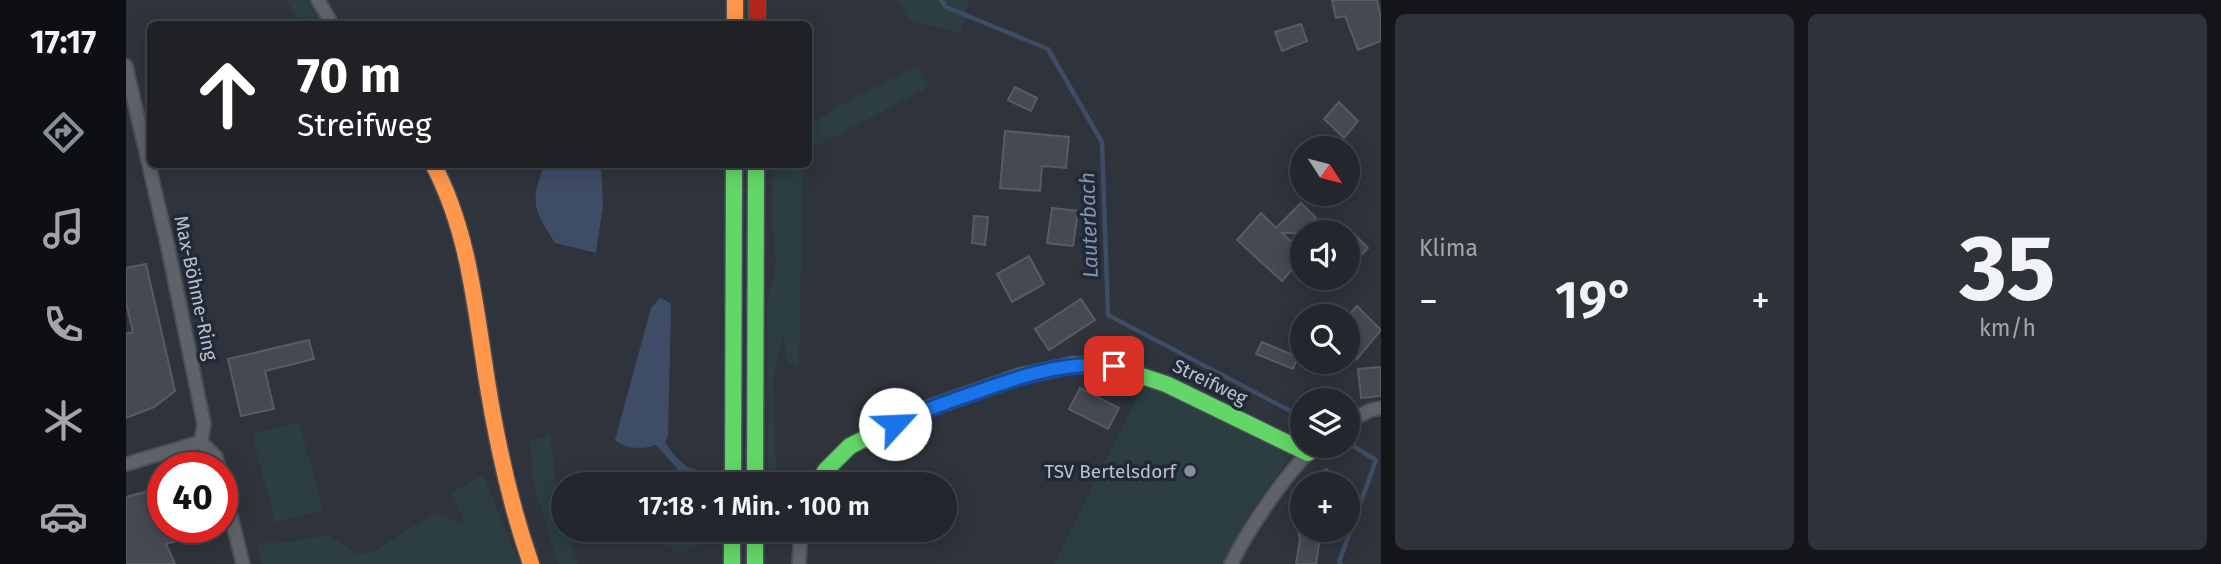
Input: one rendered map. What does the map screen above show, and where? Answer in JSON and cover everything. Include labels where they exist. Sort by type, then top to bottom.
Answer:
[{"type":"main road","points":[[735,0],[735,21]]},
{"type":"main road","points":[[757,0],[757,21]]},
{"type":"main road","points":[[435,168],[458,216],[470,267],[496,441],[531,564]]},
{"type":"main road","points":[[733,472],[734,168]]},
{"type":"main road","points":[[755,472],[756,168]]},
{"type":"main road","name":"Streifweg","points":[[824,472],[850,446],[918,412],[1021,376],[1047,370],[1097,365],[1114,366],[1142,374],[1290,440]]},
{"type":"main road","points":[[732,542],[732,564]]},
{"type":"main road","points":[[755,542],[755,564]]},
{"type":"street","points":[[318,0],[330,21]]},
{"type":"street","name":"Max-Böhme-Ring","points":[[126,66],[147,157]]},
{"type":"street","name":"Max-Böhme-Ring","points":[[150,168],[204,424],[201,442]]},
{"type":"street","points":[[1360,415],[1381,408]]},
{"type":"street","points":[[126,464],[201,442],[211,452]]},
{"type":"street","points":[[1231,564],[1251,528],[1306,458]]},
{"type":"street","points":[[799,564],[800,542]]},
{"type":"street","points":[[238,543],[243,564]]},
{"type":"shaded area","points":[[286,0],[310,0],[322,21],[299,21]]},
{"type":"shaded area","points":[[896,0],[969,0],[961,33],[911,22]]},
{"type":"shaded area","points":[[918,66],[929,87],[812,148],[812,124],[848,101]]},
{"type":"shaded area","points":[[773,168],[803,168],[799,366],[787,364],[783,335],[773,381],[776,471],[768,472],[767,303],[776,262],[771,218]]},
{"type":"shaded area","name":"TSV Bertelsdorf","points":[[1144,384],[1290,455],[1248,516],[1224,564],[1054,564]]},
{"type":"shaded area","points":[[299,422],[323,510],[275,523],[252,434]]},
{"type":"shaded area","points":[[550,435],[555,472],[551,472],[551,541],[533,481],[530,440]]},
{"type":"shaded area","points":[[483,475],[520,564],[261,564],[258,543],[284,543],[328,535],[358,554],[373,552],[436,512],[465,525],[452,493]]},
{"type":"shaded area","points":[[551,542],[571,542],[578,564],[558,564]]},
{"type":"shaded area","points":[[659,542],[703,542],[681,553]]},
{"type":"water","points":[[543,168],[601,168],[603,206],[596,253],[555,243],[536,206]]},
{"type":"water","points":[[660,298],[670,303],[671,308],[668,436],[665,443],[681,462],[700,472],[674,472],[677,468],[656,445],[634,448],[615,440],[651,308]]},
{"type":"building","points":[[1332,0],[1377,0],[1381,18],[1381,41],[1358,50],[1345,16],[1336,18]]},
{"type":"building","points":[[1301,24],[1307,41],[1282,51],[1275,32]]},
{"type":"building","points":[[1015,87],[1037,98],[1031,111],[1008,100]]},
{"type":"building","points":[[1339,102],[1358,121],[1346,136],[1342,136],[1324,119]]},
{"type":"building","points":[[1005,131],[1069,137],[1066,168],[1042,166],[1040,191],[1000,188]]},
{"type":"building","points":[[1298,206],[1304,206],[1316,218],[1290,220],[1290,233],[1282,233],[1290,241],[1290,272],[1282,281],[1237,240],[1261,213],[1276,228]]},
{"type":"building","points":[[1052,208],[1078,211],[1073,246],[1047,243]]},
{"type":"building","points":[[974,216],[988,217],[985,245],[972,243]]},
{"type":"building","points":[[1360,240],[1368,248],[1360,257]]},
{"type":"building","points":[[1029,256],[1044,284],[1012,302],[997,274]]},
{"type":"building","points":[[146,264],[175,391],[154,407],[126,418],[126,334],[133,332],[126,303],[126,268]]},
{"type":"building","points":[[1081,299],[1095,320],[1049,350],[1035,329]]},
{"type":"building","points":[[1360,309],[1381,330],[1360,355]]},
{"type":"building","points":[[309,340],[314,359],[265,371],[274,409],[241,416],[228,359]]},
{"type":"building","points":[[1262,342],[1290,354],[1290,368],[1256,354]]},
{"type":"building","points":[[1381,367],[1381,396],[1361,398],[1360,369]]},
{"type":"building","points":[[1080,388],[1119,408],[1108,429],[1069,409]]},
{"type":"building","points":[[147,491],[147,543],[169,543],[166,544],[175,564],[126,564],[126,497]]},
{"type":"building","points":[[1300,542],[1319,542],[1316,564],[1296,564]]},
{"type":"waterway","name":"Lauterbach","points":[[941,0],[946,7],[1048,49],[1102,142],[1108,315],[1290,411]]},
{"type":"waterway","name":"Lauterbach","points":[[1341,564],[1339,562],[1376,460],[1360,450]]},
{"type":"traffic: fast","points":[[733,472],[734,168]]},
{"type":"traffic: fast","points":[[755,472],[756,168]]},
{"type":"traffic: fast","points":[[824,472],[850,446],[918,412],[1021,376],[1073,365],[1114,367],[1166,384],[1290,444]]},
{"type":"traffic: fast","points":[[732,542],[732,564]]},
{"type":"traffic: fast","points":[[755,542],[755,564]]},
{"type":"traffic: slow","points":[[735,0],[735,21]]},
{"type":"traffic: slow","points":[[435,168],[463,243],[500,451],[510,496],[531,564]]},
{"type":"traffic: jam","points":[[757,0],[757,21]]},
{"type":"place","name":"TSV Bertelsdorf","points":[[1190,471]]},
{"type":"route","points":[[895,424],[918,412],[1021,376],[1073,365],[1114,366]]}]
